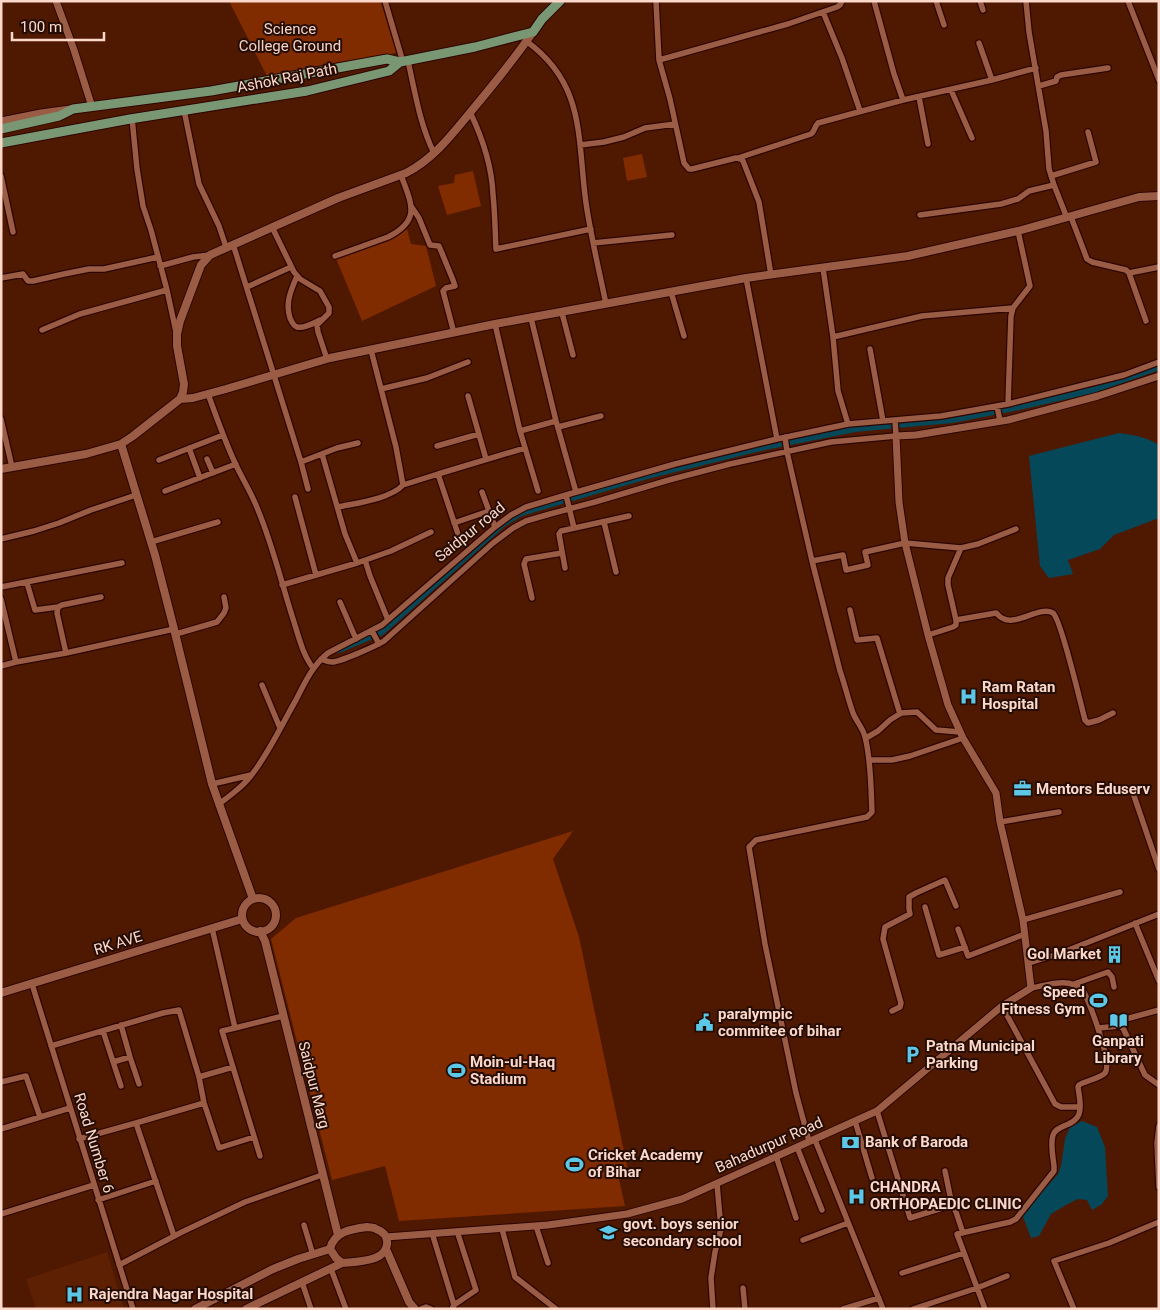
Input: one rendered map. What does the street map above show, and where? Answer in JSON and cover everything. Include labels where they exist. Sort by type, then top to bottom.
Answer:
[{"type":"main road","points":[[1,469],[86,454],[121,444],[180,399],[184,384],[177,346],[177,334],[201,266],[210,255],[338,198],[414,168],[451,137],[509,65],[542,19],[559,2]]},
{"type":"main road","name":"Ashok Raj Path","points":[[1,143],[136,118],[307,91],[389,71],[404,61],[474,47],[533,32]]},
{"type":"main road","points":[[1,129],[60,116],[74,109],[211,91],[387,59],[404,61]]},
{"type":"main road","points":[[136,118],[138,101]]},
{"type":"main road","points":[[180,399],[193,398],[327,360],[495,324],[746,278],[908,256],[1018,231],[1139,197],[1159,196]]},
{"type":"main road","points":[[121,444],[151,542],[212,784],[253,899]]},
{"type":"main road","points":[[262,898],[270,902],[275,910],[275,919],[270,927],[260,931],[250,929],[242,918],[242,910],[246,903],[253,899],[262,898]]},
{"type":"main road","name":"RK AVE","points":[[1,993],[242,918]]},
{"type":"main road","points":[[265,941],[268,928]]},
{"type":"main road","points":[[260,931],[265,941]]},
{"type":"main road","name":"Saidpur Marg","points":[[265,941],[338,1235]]},
{"type":"main road","points":[[246,1309],[342,1263],[376,1258],[386,1249],[388,1243],[386,1236],[377,1229],[368,1227],[345,1231],[338,1235],[332,1243],[330,1250]]},
{"type":"main road","points":[[386,1249],[409,1302],[416,1309]]},
{"type":"main road","points":[[195,1309],[273,1269],[298,1259],[330,1250]]},
{"type":"main road","points":[[330,1250],[342,1263]]},
{"type":"main road","points":[[376,1258],[393,1264]]},
{"type":"street","points":[[56,1],[92,107]]},
{"type":"street","points":[[385,1],[426,136],[434,153]]},
{"type":"street","points":[[656,1],[659,60],[684,164],[688,169],[696,169],[738,158],[810,134],[815,131],[818,123],[903,100],[951,90],[1036,68]]},
{"type":"street","points":[[659,60],[788,24],[840,5],[842,1]]},
{"type":"street","points":[[874,1],[903,100]]},
{"type":"street","points":[[936,1],[944,25]]},
{"type":"street","points":[[980,1],[983,10]]},
{"type":"street","points":[[1026,1],[1029,32],[1046,131],[1049,169],[1054,185],[1087,259],[1092,262],[1126,270],[1129,273],[1146,321]]},
{"type":"street","points":[[1128,1],[1159,80]]},
{"type":"street","points":[[823,12],[842,58],[860,111]]},
{"type":"street","points":[[526,41],[549,61],[563,80],[575,111],[585,195],[606,304]]},
{"type":"street","points":[[979,43],[992,80]]},
{"type":"street","points":[[1039,86],[1056,81],[1057,77],[1061,75],[1108,68]]},
{"type":"street","points":[[951,90],[972,138]]},
{"type":"street","points":[[919,97],[928,144]]},
{"type":"street","points":[[1,121],[41,112],[74,109]]},
{"type":"street","points":[[184,110],[198,177],[203,192],[230,245],[247,287],[308,489]]},
{"type":"street","points":[[470,112],[480,136],[490,173],[494,195],[496,249],[591,228]]},
{"type":"street","points":[[136,118],[136,169],[141,199],[167,290],[177,334]]},
{"type":"street","points":[[580,145],[624,137],[645,128],[675,124]]},
{"type":"street","points":[[1051,176],[1096,162],[1088,132]]},
{"type":"street","points":[[738,158],[744,165],[759,202],[771,275]]},
{"type":"street","points":[[401,174],[411,206],[419,218],[430,245],[439,246],[453,280],[455,286],[446,288],[443,291],[454,333]]},
{"type":"street","points":[[1,176],[12,232]]},
{"type":"street","points":[[920,215],[1000,204],[1029,192],[1054,185]]},
{"type":"street","points":[[335,256],[395,234],[405,225],[411,214],[411,206]]},
{"type":"street","points":[[272,227],[297,276],[320,291],[330,310],[317,324],[327,360]]},
{"type":"street","points":[[1008,404],[1011,316],[1013,308],[1030,286],[1018,231]]},
{"type":"street","points":[[593,243],[672,235]]},
{"type":"street","points":[[160,266],[210,255]]},
{"type":"street","points":[[1,278],[22,274],[28,281],[33,281],[158,257]]},
{"type":"street","points":[[247,287],[291,267]]},
{"type":"street","points":[[1129,273],[1159,267]]},
{"type":"street","points":[[823,268],[833,337],[838,392],[848,424]]},
{"type":"street","points":[[297,276],[288,304],[288,312],[293,324],[298,328],[322,320]]},
{"type":"street","points":[[746,278],[777,439]]},
{"type":"street","points":[[42,330],[80,314],[167,290]]},
{"type":"street","points":[[671,292],[684,336]]},
{"type":"street","points":[[833,337],[922,316],[1013,308]]},
{"type":"street","points":[[562,313],[573,355]]},
{"type":"street","points":[[531,318],[576,492]]},
{"type":"street","points":[[495,324],[520,431],[538,491]]},
{"type":"street","points":[[870,349],[883,421]]},
{"type":"street","points":[[371,350],[404,485]]},
{"type":"street","points":[[381,389],[427,378],[468,362]]},
{"type":"street","name":"Saidpur road","points":[[219,804],[235,792],[253,774],[313,668],[320,659],[336,648],[372,632],[382,625],[494,527],[518,510],[675,464],[777,439],[785,439],[848,424],[883,421],[895,422],[998,408],[1116,377],[1159,362]]},
{"type":"street","points":[[320,659],[332,662],[338,661],[378,642],[512,526],[534,518],[686,475],[787,451],[850,440],[896,435],[916,435],[999,420],[1098,396],[1159,376]]},
{"type":"street","points":[[208,394],[223,435],[258,508],[307,659],[313,668]]},
{"type":"street","points":[[468,396],[486,459]]},
{"type":"street","points":[[998,408],[999,420]]},
{"type":"street","points":[[520,431],[601,416]]},
{"type":"street","points":[[1,419],[12,467]]},
{"type":"street","points":[[895,422],[899,502],[904,543],[943,689],[961,735],[996,793],[1000,822],[1023,920],[1031,988],[1066,982],[1078,985],[1083,990],[1098,1028],[1106,1058],[1106,1071],[1103,1075],[1079,1085],[1079,1114],[1073,1122],[1056,1130],[1052,1136],[1054,1171],[1016,1219],[957,1234],[985,1309]]},
{"type":"street","points":[[437,446],[478,434]]},
{"type":"street","points":[[158,460],[223,435]]},
{"type":"street","points":[[785,439],[812,561],[840,671],[854,715],[866,738],[872,812],[867,817],[756,840],[749,847],[765,944],[796,1093],[812,1140],[883,1309]]},
{"type":"street","points":[[301,462],[338,448],[358,443]]},
{"type":"street","points":[[189,448],[200,478]]},
{"type":"street","points":[[338,507],[391,494],[404,485],[525,448]]},
{"type":"street","points":[[322,454],[345,534],[357,562]]},
{"type":"street","points":[[207,458],[213,473]]},
{"type":"street","points":[[165,491],[236,464]]},
{"type":"street","points":[[438,474],[458,534]]},
{"type":"street","points":[[482,492],[494,527]]},
{"type":"street","points":[[1,539],[59,523],[136,495]]},
{"type":"street","points":[[566,496],[574,528]]},
{"type":"street","points":[[296,497],[316,575]]},
{"type":"street","points":[[454,523],[489,511]]},
{"type":"street","points":[[566,568],[559,532],[629,516]]},
{"type":"street","points":[[508,518],[512,526]]},
{"type":"street","points":[[151,542],[218,522]]},
{"type":"street","points":[[604,522],[616,572]]},
{"type":"street","points":[[812,561],[843,555],[846,570],[868,565],[865,552],[904,543],[961,548],[978,544],[1016,529]]},
{"type":"street","points":[[282,585],[365,560],[431,532]]},
{"type":"street","points":[[928,635],[956,625],[948,578],[961,548]]},
{"type":"street","points":[[532,598],[524,564],[526,559],[562,553]]},
{"type":"street","points":[[365,560],[388,620]]},
{"type":"street","points":[[1,587],[122,563]]},
{"type":"street","points":[[27,583],[35,610],[58,607],[101,597]]},
{"type":"street","points":[[1,666],[217,622],[226,608],[224,597]]},
{"type":"street","points":[[1,599],[16,662]]},
{"type":"street","points":[[340,602],[356,639]]},
{"type":"street","points":[[58,607],[56,613],[66,653]]},
{"type":"street","points":[[850,610],[858,640],[877,638],[900,714]]},
{"type":"street","points":[[956,620],[996,613],[1010,621],[1052,612],[1057,618],[1072,668],[1084,720],[1088,723],[1113,713]]},
{"type":"street","points":[[372,632],[378,642]]},
{"type":"street","points":[[262,685],[280,728]]},
{"type":"street","points":[[866,738],[900,714],[917,712],[936,730],[961,735]]},
{"type":"street","points":[[869,760],[892,760],[910,756],[961,735]]},
{"type":"street","points":[[212,784],[253,774]]},
{"type":"street","points":[[1133,793],[1159,869]]},
{"type":"street","points":[[1000,822],[1059,812]]},
{"type":"street","points":[[892,1012],[900,1007],[901,1003],[883,939],[885,927],[910,914],[909,897],[945,880],[956,906]]},
{"type":"street","points":[[1023,920],[1120,892]]},
{"type":"street","points":[[924,907],[939,955],[965,947]]},
{"type":"street","points":[[1029,963],[1061,954],[1159,914]]},
{"type":"street","points":[[1135,923],[1159,981]]},
{"type":"street","points":[[212,928],[235,1028]]},
{"type":"street","points":[[958,929],[968,956],[1025,934]]},
{"type":"street","points":[[1074,984],[1108,972],[1112,977],[1114,987]]},
{"type":"street","name":"Road Number 6","points":[[32,984],[133,1309]]},
{"type":"street","name":"Bahadurpur Road","points":[[386,1236],[536,1226],[627,1214],[682,1199],[877,1111],[1002,1006],[1031,988]]},
{"type":"street","points":[[1002,1006],[1052,1100],[1061,1107],[1080,1107]]},
{"type":"street","points":[[51,1046],[179,1010],[199,1077],[204,1103],[219,1148],[254,1137]]},
{"type":"street","points":[[1119,1026],[1126,1019],[1159,1010]]},
{"type":"street","points":[[260,1156],[222,1031],[283,1016]]},
{"type":"street","points":[[121,1025],[139,1084]]},
{"type":"street","points":[[1098,1028],[1119,1026],[1123,1028],[1145,1076],[1159,1085]]},
{"type":"street","points":[[103,1031],[121,1086]]},
{"type":"street","points":[[113,1062],[130,1057]]},
{"type":"street","points":[[199,1077],[233,1067]]},
{"type":"street","points":[[1,1082],[26,1076],[40,1117]]},
{"type":"street","points":[[79,1139],[204,1103]]},
{"type":"street","points":[[1,1129],[70,1108]]},
{"type":"street","points":[[877,1111],[910,1218],[952,1205]]},
{"type":"street","points":[[855,1121],[872,1178]]},
{"type":"street","points":[[136,1123],[174,1236]]},
{"type":"street","points":[[1159,1126],[1156,1143],[1159,1187]]},
{"type":"street","points":[[797,1147],[822,1210]]},
{"type":"street","points":[[776,1156],[796,1218]]},
{"type":"street","points":[[945,1171],[952,1205],[963,1233]]},
{"type":"street","points":[[119,1265],[245,1202],[322,1175]]},
{"type":"street","points":[[98,1200],[156,1181]]},
{"type":"street","points":[[713,1309],[711,1278],[721,1229],[717,1184]]},
{"type":"street","points":[[1,1214],[94,1185]]},
{"type":"street","points":[[1074,1309],[1054,1261],[1108,1244],[1159,1222]]},
{"type":"street","points":[[803,1240],[848,1223]]},
{"type":"street","points":[[304,1225],[313,1255]]},
{"type":"street","points":[[536,1226],[548,1263]]},
{"type":"street","points":[[502,1229],[515,1277],[556,1309]]},
{"type":"street","points":[[432,1233],[453,1307],[476,1290],[457,1231]]},
{"type":"street","points":[[902,1273],[964,1253]]},
{"type":"street","points":[[331,1269],[346,1309]]},
{"type":"street","points":[[913,1309],[1007,1276]]},
{"type":"street","points":[[302,1282],[311,1309]]},
{"type":"street","points":[[743,1288],[745,1309]]},
{"type":"street","points":[[844,1309],[879,1298]]},
{"type":"street","points":[[421,1309],[426,1307],[431,1309]]},
{"type":"shaded area","name":"Rajendra Nagar Hospital","points":[[107,1252],[124,1309],[36,1309],[26,1279]]},
{"type":"green space","name":"Science College Ground","points":[[229,1],[381,1],[398,52],[355,64],[269,80]]},
{"type":"green space","points":[[642,154],[647,177],[627,181],[623,158]]},
{"type":"green space","points":[[473,171],[481,206],[447,215],[438,186],[454,183],[455,175]]},
{"type":"green space","points":[[407,229],[411,244],[426,246],[436,286],[362,321],[335,256]]},
{"type":"green space","name":"Moin-ul-Haq Stadium","points":[[573,831],[553,859],[579,937],[629,1175],[619,1179],[625,1206],[399,1221],[385,1166],[332,1180],[271,939],[296,918]]},
{"type":"water","points":[[1119,433],[1145,438],[1159,445],[1159,518],[1114,535],[1100,549],[1068,560],[1073,574],[1049,578],[1040,566],[1029,456]]},
{"type":"water","points":[[1082,1121],[1097,1127],[1105,1147],[1108,1196],[1102,1204],[1092,1210],[1087,1200],[1078,1199],[1066,1205],[1051,1214],[1039,1236],[1031,1238],[1022,1214],[1058,1174],[1065,1139],[1070,1127]]},
{"type":"waterway","points":[[339,650],[382,632],[503,524],[521,513],[647,476],[756,449],[855,429],[952,420],[1019,407],[1097,389],[1159,367]]},
{"type":"place","name":"Ram Ratan Hospital","points":[[968,696]]},
{"type":"place","name":"Mentors Eduserv","points":[[1022,789]]},
{"type":"place","name":"Gol Market","points":[[1115,954]]},
{"type":"place","name":"Speed Fitness Gym","points":[[1099,1001]]},
{"type":"place","name":"Ganpati Library","points":[[1118,1020]]},
{"type":"place","name":"paralympic commitee of bihar","points":[[704,1023]]},
{"type":"place","name":"Patna Municipal Parking","points":[[912,1055]]},
{"type":"place","name":"Moin-ul-Haq Stadium","points":[[456,1071]]},
{"type":"place","name":"Bank of Baroda","points":[[851,1142]]},
{"type":"place","name":"Cricket Academy of Bihar","points":[[574,1164]]},
{"type":"place","name":"CHANDRA ORTHOPAEDIC CLINIC","points":[[856,1196]]},
{"type":"place","name":"govt. boys senior secondary school","points":[[609,1233]]},
{"type":"place","name":"Rajendra Nagar Hospital","points":[[75,1294]]}]
